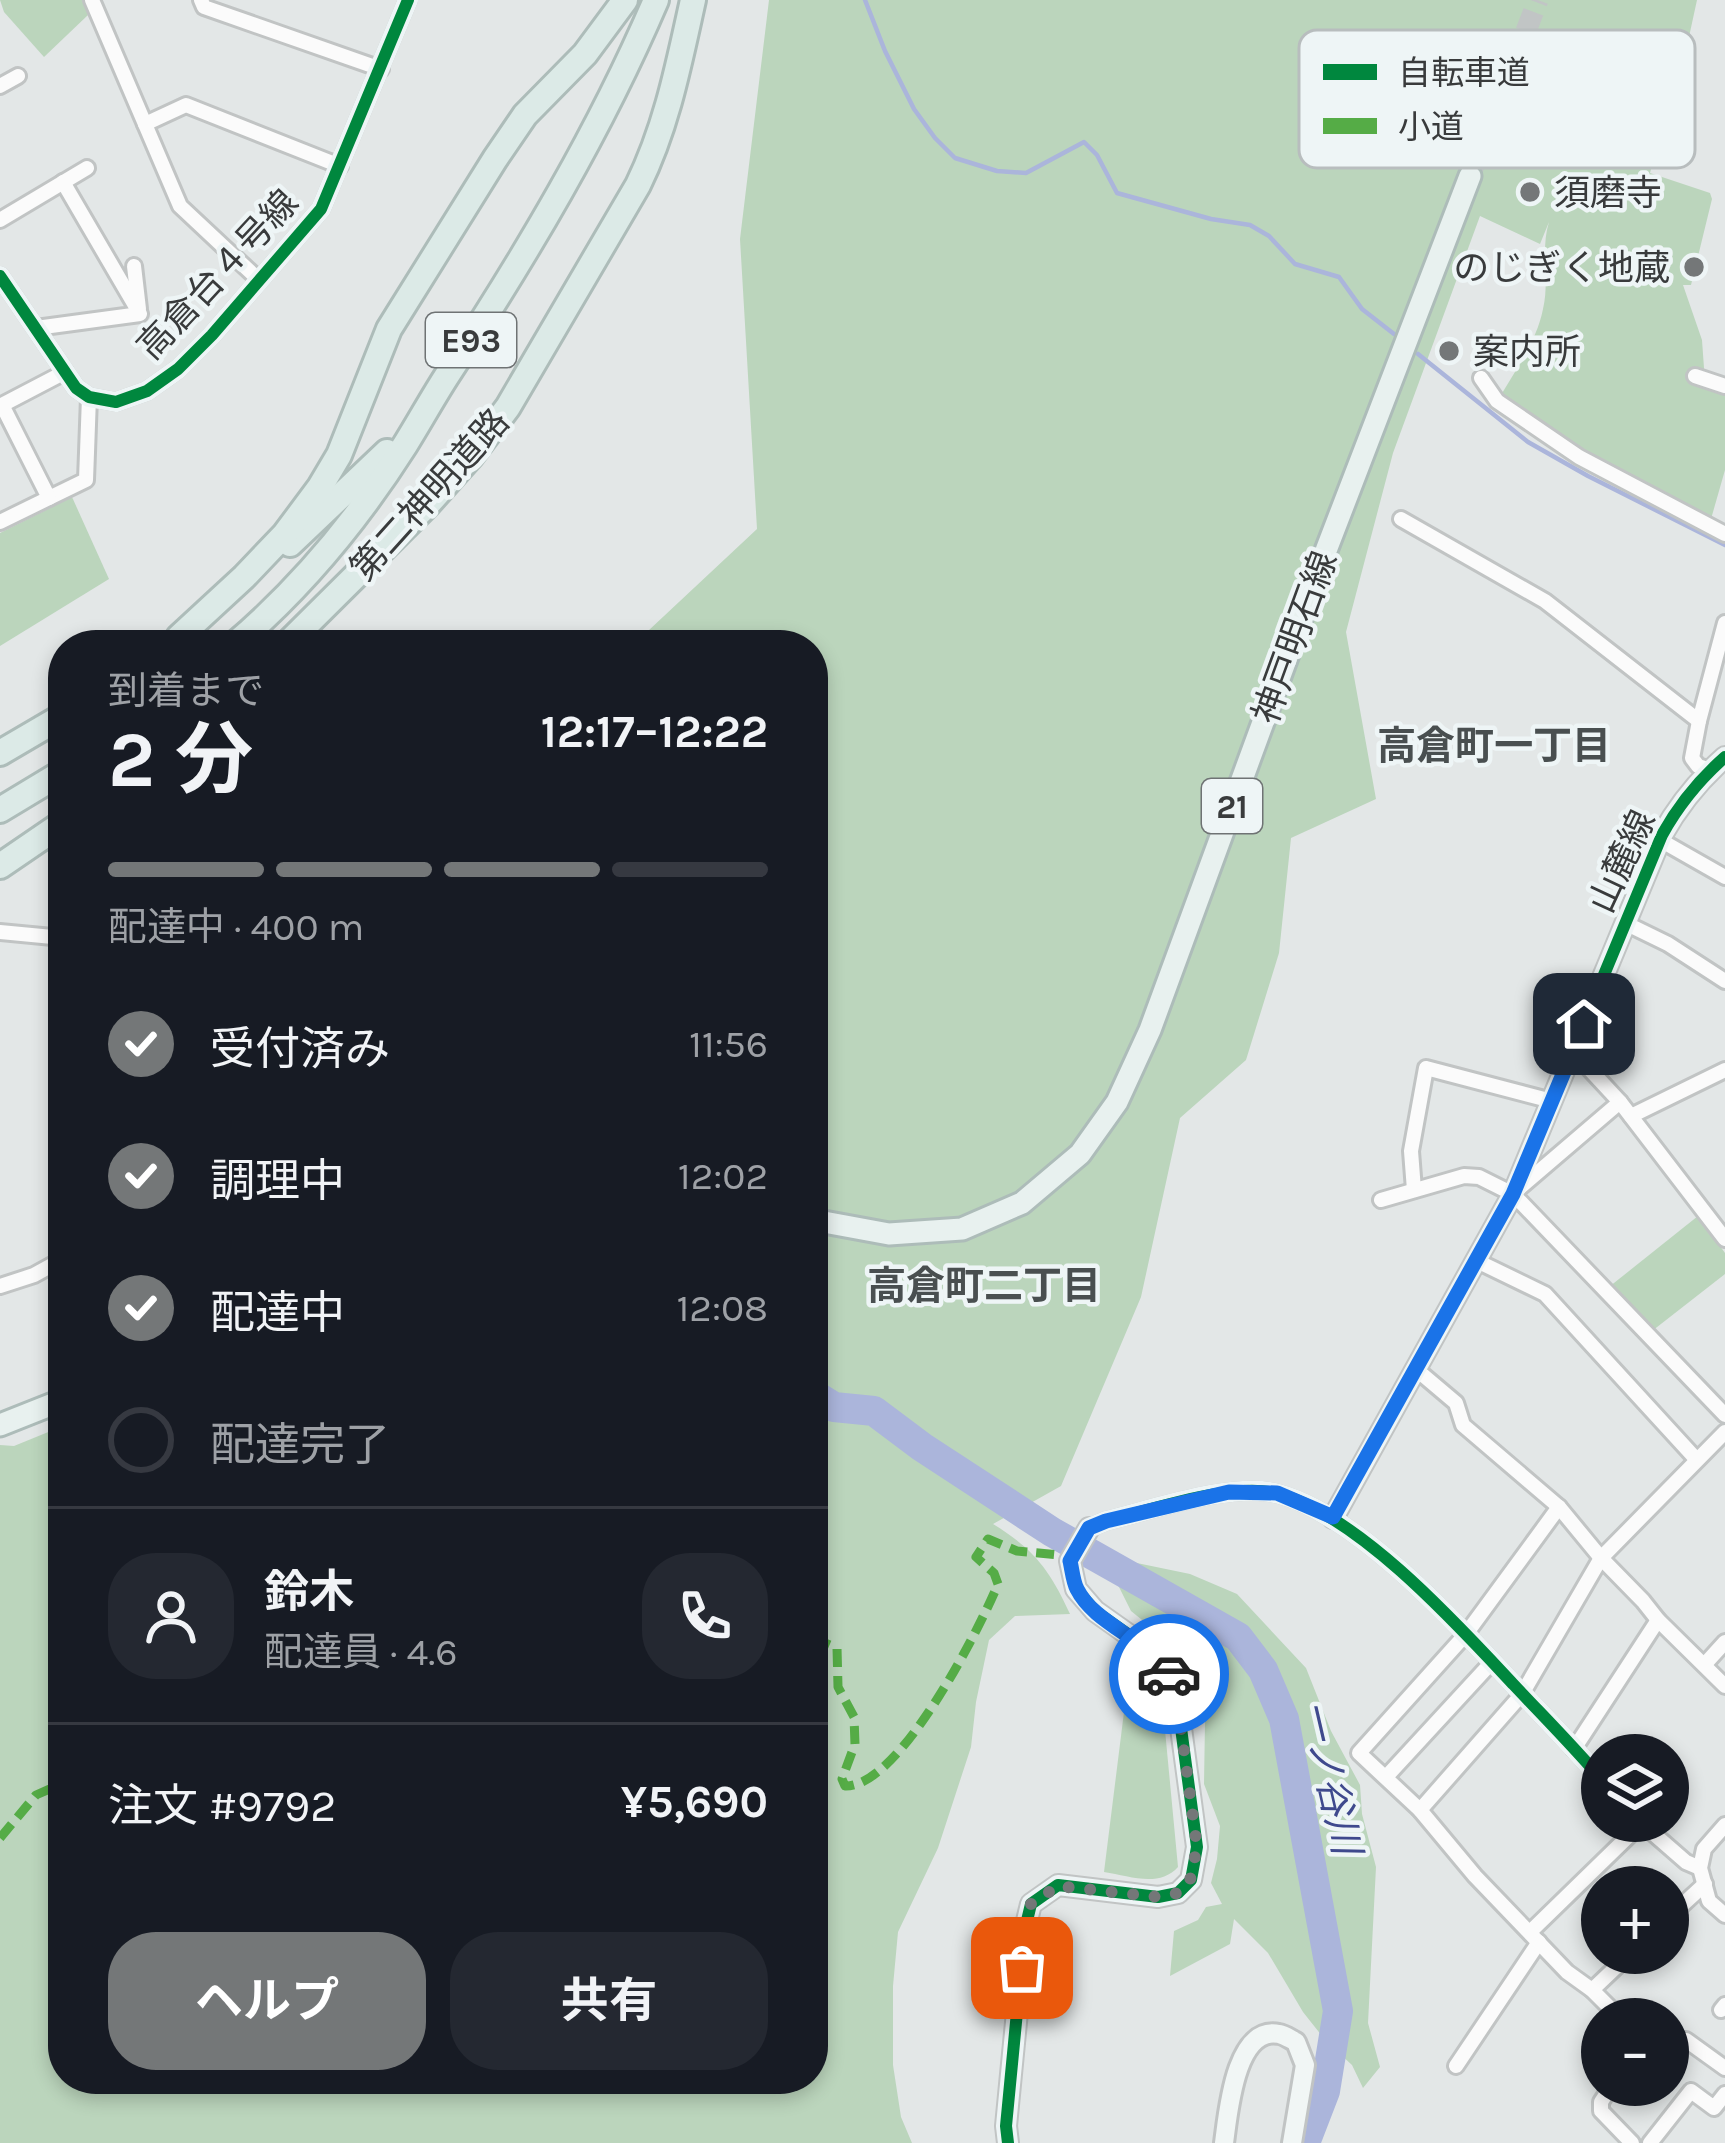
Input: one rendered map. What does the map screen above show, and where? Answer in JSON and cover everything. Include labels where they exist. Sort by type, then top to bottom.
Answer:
[{"type":"highway","points":[[185,630],[285,534],[320,487],[339,454],[389,328],[525,115],[598,38],[625,0]]},
{"type":"highway","name":"第二神明道路","points":[[250,630],[309,573],[404,447],[519,266],[622,75],[656,0]]},
{"type":"highway","name":"第二神明道路","points":[[301,630],[428,504],[508,407],[651,159],[669,105],[693,0]]},
{"type":"highway","name":"第二神明道路","points":[[188,630],[250,581],[353,486],[414,422],[444,381]]},
{"type":"highway","points":[[0,753],[48,725]]},
{"type":"highway","points":[[0,810],[48,781]]},
{"type":"highway","points":[[0,866],[48,833]]},
{"type":"main road","name":"神戸明石線","points":[[828,1223],[889,1234],[962,1229],[1022,1203],[1080,1154],[1117,1102],[1150,1030],[1470,176]]},
{"type":"main road","points":[[0,1425],[48,1406]]},
{"type":"street","points":[[92,0],[180,206],[259,280]]},
{"type":"street","points":[[201,0],[205,7],[381,69]]},
{"type":"street","name":"高倉台４号線","points":[[89,398],[116,402],[147,391],[178,369],[321,209],[408,0]]},
{"type":"street","points":[[0,86],[18,76]]},
{"type":"street","points":[[145,124],[186,105],[340,166]]},
{"type":"street","points":[[0,220],[87,168]]},
{"type":"street","points":[[63,182],[140,314]]},
{"type":"street","points":[[134,266],[140,314]]},
{"type":"street","points":[[0,522],[86,480],[89,398],[76,388],[2,283]]},
{"type":"street","points":[[35,328],[140,314]]},
{"type":"street","points":[[49,498],[1,405],[65,372]]},
{"type":"street","points":[[1695,376],[1725,386]]},
{"type":"street","points":[[1481,378],[1497,401],[1579,457],[1725,534]]},
{"type":"street","points":[[1401,519],[1545,601],[1699,722]]},
{"type":"street","points":[[1718,763],[1698,766],[1693,758],[1725,622]]},
{"type":"street","name":"山麓線","points":[[1333,1517],[1513,1194],[1660,840],[1674,814],[1718,763]]},
{"type":"street","points":[[1660,840],[1725,877]]},
{"type":"street","points":[[1624,923],[1668,944],[1725,981]]},
{"type":"street","points":[[0,932],[48,937]]},
{"type":"street","points":[[1572,1054],[1620,1102],[1725,1239]]},
{"type":"street","points":[[1414,1190],[1412,1151],[1426,1068],[1552,1101]]},
{"type":"street","points":[[1631,1116],[1725,1070]]},
{"type":"street","points":[[1513,1194],[1620,1102]]},
{"type":"street","points":[[1381,1200],[1464,1176],[1479,1177],[1513,1194],[1725,1415]]},
{"type":"street","points":[[1477,1261],[1545,1294],[1696,1460]]},
{"type":"street","points":[[0,1286],[48,1267]]},
{"type":"street","points":[[1417,1370],[1456,1403],[1463,1425],[1559,1508],[1658,1620],[1725,1685]]},
{"type":"street","points":[[1420,1810],[1522,1694],[1601,1558],[1725,1432]]},
{"type":"street","points":[[1008,2143],[1008,2104],[1031,1904],[1058,1886],[1158,1897],[1178,1893],[1190,1880],[1197,1847],[1176,1691],[1167,1670],[1150,1650],[1095,1611],[1076,1589],[1070,1561],[1089,1528],[1229,1492],[1277,1493],[1333,1517],[1466,1634],[1581,1757]]},
{"type":"street","points":[[1559,1508],[1466,1634],[1359,1753],[1420,1810],[1475,1876],[1567,1972],[1600,1998]]},
{"type":"street","points":[[1574,1749],[1658,1620]]},
{"type":"street","points":[[1705,1664],[1725,1642]]},
{"type":"street","points":[[1386,1778],[1492,1662]]},
{"type":"street","points":[[1725,1825],[1704,1849],[1702,1876],[1709,1901],[1725,1915]]},
{"type":"street","points":[[1456,2066],[1535,1937],[1622,1842]]},
{"type":"street","points":[[1663,1842],[1702,1876]]},
{"type":"street","points":[[1689,1892],[1702,1876]]},
{"type":"street","points":[[1592,1990],[1609,1974]]},
{"type":"street","points":[[1224,2143],[1244,2052],[1260,2035],[1279,2034],[1296,2042],[1305,2066],[1292,2143]]},
{"type":"street","points":[[1689,2042],[1725,2068]]},
{"type":"street","points":[[1650,2143],[1691,2091],[1714,2108],[1725,2094]]},
{"type":"street","points":[[1601,2106],[1632,2143]]},
{"type":"green space","points":[[0,0],[82,0],[88,15],[44,57],[4,12]]},
{"type":"green space","points":[[769,0],[1697,0],[1690,30],[1299,30],[1299,168],[1651,168],[1650,173],[1710,193],[1691,285],[1683,285],[1702,340],[1705,382],[1725,389],[1725,470],[1711,519],[1565,439],[1501,395],[1540,320],[1549,222],[1540,244],[1480,216],[1393,453],[1346,632],[1376,799],[1291,838],[1279,953],[1246,1060],[1180,1118],[1141,1297],[1061,1486],[993,1524],[1039,1562],[1070,1614],[1015,1616],[989,1640],[971,1747],[938,1848],[898,1932],[893,2065],[901,2117],[912,2143],[0,2143],[0,1445],[14,1446],[48,1432],[48,2094],[828,2094],[828,630],[649,630],[757,529],[740,239]]},
{"type":"green space","points":[[72,497],[109,579],[0,646],[0,533]]},
{"type":"green space","points":[[1698,1216],[1725,1253],[1725,1274],[1652,1331],[1609,1287]]},
{"type":"green space","points":[[1132,1562],[1190,1574],[1237,1594],[1306,1668],[1331,1731],[1360,1785],[1376,1867],[1368,2023],[1380,2067],[1363,2088],[1352,2065],[1303,2012],[1268,1953],[1234,1919],[1230,1944],[1170,1976],[1174,1931],[1198,1920],[1206,1907],[1222,1904],[1211,1883],[1220,1826],[1204,1784],[1205,1722],[1190,1674],[1163,1637],[1131,1611],[1116,1581]]},
{"type":"green space","points":[[1129,1672],[1152,1675],[1161,1688],[1178,1867],[1153,1879],[1104,1872]]},
{"type":"waterway","points":[[865,0],[914,109],[955,158],[997,171],[1026,173],[1084,142],[1097,155],[1117,193],[1250,225],[1269,236],[1295,264],[1339,277],[1362,309],[1394,334]]},
{"type":"waterway","points":[[1418,354],[1528,442],[1725,545]]},
{"type":"waterway","name":"一ノ谷川","points":[[828,1403],[874,1411],[1052,1532],[1238,1637],[1263,1670],[1284,1719],[1338,2011],[1325,2091],[1305,2143]]},
{"type":"tunnel","points":[[1526,30],[1538,0]]},
{"type":"tunnel","points":[[1470,176],[1473,168]]},
{"type":"marked path","points":[[828,1644],[837,1648],[838,1687],[854,1717],[855,1744],[842,1779],[845,1786],[866,1780],[889,1762],[955,1669],[998,1584],[994,1573],[976,1557],[988,1539],[1017,1551],[1059,1555]]},
{"type":"marked path","points":[[0,1838],[36,1795],[48,1790]]},
{"type":"cycle path","points":[[0,276],[76,388],[89,397],[116,402],[147,391],[212,335],[321,209],[408,0]]},
{"type":"cycle path","points":[[1333,1518],[1513,1194],[1662,835],[1690,793],[1725,757]]},
{"type":"cycle path","points":[[1008,2143],[1006,2126],[1031,1904],[1058,1885],[1158,1897],[1178,1893],[1191,1880],[1197,1847],[1176,1691],[1167,1670],[1150,1650],[1095,1611],[1076,1589],[1070,1561],[1089,1528],[1169,1504],[1239,1491],[1279,1494],[1310,1506],[1405,1575],[1581,1757]]},
{"type":"way so far","points":[[1022,1968],[1031,1904],[1042,1894],[1058,1886],[1158,1897],[1178,1893],[1190,1880],[1197,1847],[1176,1691],[1169,1674]]},
{"type":"place","name":"須磨寺","points":[[1530,192]]},
{"type":"place","name":"のじぎく地蔵","points":[[1694,267]]},
{"type":"place","name":"案内所","points":[[1449,351]]},
{"type":"district","name":"高倉町一丁目","points":[[1494,745]]},
{"type":"district","name":"高倉町二丁目","points":[[984,1285]]},
{"type":"route","points":[[1169,1674],[1150,1650],[1095,1611],[1076,1589],[1070,1561],[1089,1528],[1229,1492],[1277,1493],[1333,1517],[1513,1194],[1584,1024]]}]
